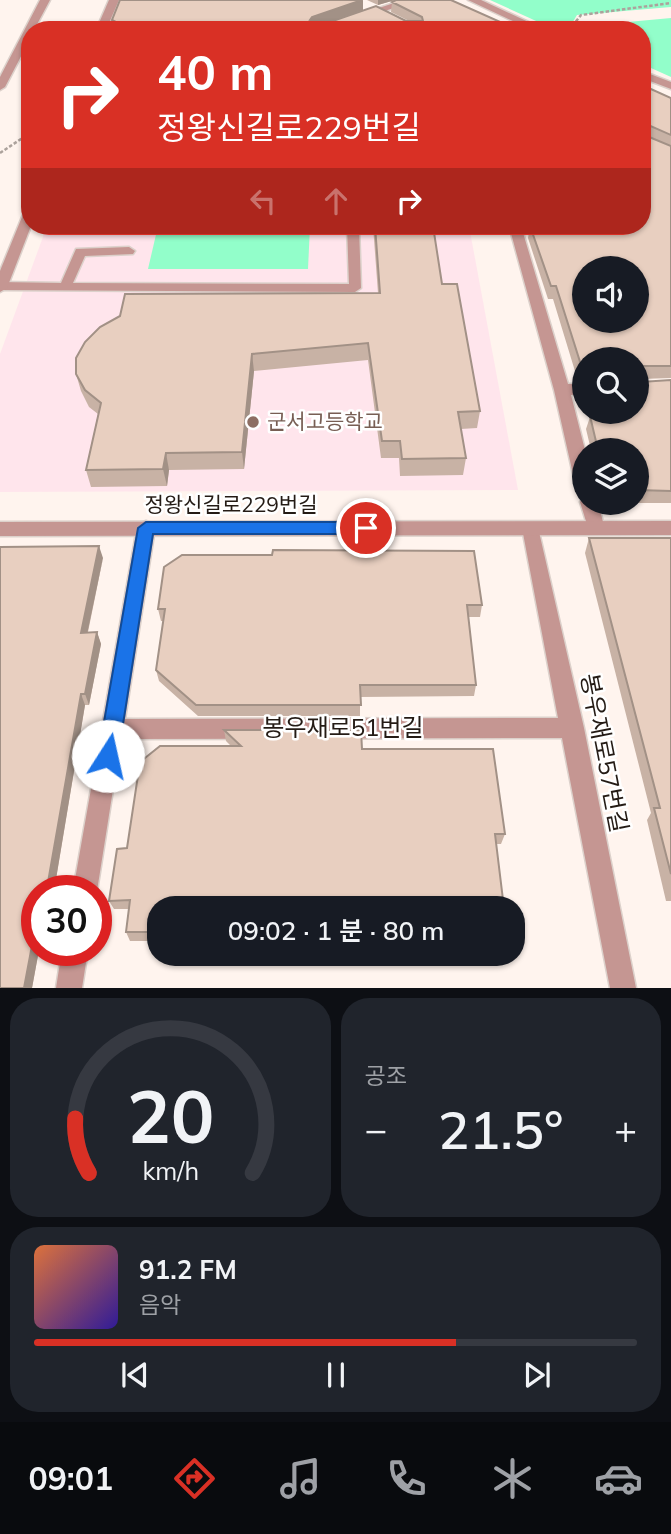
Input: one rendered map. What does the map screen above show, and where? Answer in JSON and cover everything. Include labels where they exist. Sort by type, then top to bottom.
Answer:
[{"type":"street","points":[[34,21],[45,0]]},
{"type":"street","points":[[105,21],[114,0]]},
{"type":"street","points":[[346,21],[412,0]]},
{"type":"street","points":[[473,0],[521,21]]},
{"type":"street","points":[[366,6],[396,20]]},
{"type":"street","points":[[0,87],[21,46]]},
{"type":"street","points":[[651,78],[671,86]]},
{"type":"street","points":[[0,287],[21,234]]},
{"type":"street","points":[[519,235],[573,438]]},
{"type":"street","points":[[562,390],[572,390]]},
{"type":"street","points":[[592,515],[595,526]]},
{"type":"street","name":"정왕신길로229번길","points":[[0,529],[595,526],[671,528]]},
{"type":"street","points":[[88,875],[146,528]]},
{"type":"street","name":"봉우재로57번길","points":[[531,528],[623,988]]},
{"type":"street","name":"봉우재로51번길","points":[[112,729],[573,728]]},
{"type":"street","points":[[69,988],[72,966]]},
{"type":"lane","points":[[0,287],[355,288],[353,235]]},
{"type":"lane","points":[[65,287],[80,253],[129,251]]},
{"type":"path","points":[[576,21],[581,15],[671,3]]},
{"type":"path","points":[[0,153],[21,139]]},
{"type":"shaded area","name":"군서고등학교","points":[[44,235],[471,235],[518,490],[0,492],[0,354]]},
{"type":"green space","points":[[490,0],[671,0],[671,7],[577,15],[573,21],[536,21]]},
{"type":"green space","points":[[671,18],[671,77],[651,68],[651,21],[638,21]]},
{"type":"green space","points":[[156,235],[310,235],[308,269],[148,269]]},
{"type":"building","points":[[120,0],[362,0],[310,20],[320,21],[112,20]]},
{"type":"building","points":[[396,0],[451,0],[498,21],[423,21],[422,17],[392,2]]},
{"type":"building","points":[[376,6],[406,21],[333,21]]},
{"type":"building","points":[[651,89],[671,98],[671,135],[651,126]]},
{"type":"building","points":[[651,138],[671,146],[671,366],[649,366],[649,347],[575,347],[556,286],[551,286],[533,235],[651,235]]},
{"type":"building","points":[[376,235],[434,235],[442,284],[457,284],[480,411],[458,412],[466,458],[402,459],[400,441],[382,441],[368,343],[252,354],[242,452],[166,453],[163,469],[86,470],[101,403],[85,390],[76,374],[76,358],[85,342],[100,327],[120,316],[125,294],[380,293]]},
{"type":"building","points":[[671,380],[671,491],[649,490],[649,438],[595,438],[592,424],[649,424],[649,381]]},
{"type":"building","points":[[589,538],[671,538],[671,874],[654,808],[660,808]]},
{"type":"building","points":[[99,546],[81,633],[97,632],[85,694],[81,694],[49,875],[21,875],[21,966],[28,966],[24,988],[0,988],[0,547]]},
{"type":"building","points":[[273,550],[474,551],[482,605],[467,605],[476,685],[360,685],[361,705],[196,705],[156,670],[165,609],[158,609],[164,567],[182,555],[272,555]]},
{"type":"building","points":[[224,730],[361,730],[362,749],[493,749],[505,834],[495,834],[503,896],[147,896],[147,932],[126,932],[130,900],[112,901],[112,882],[117,849],[127,848],[140,762],[160,746],[241,746]]},
{"type":"place","name":"군서고등학교","points":[[253,422]]},
{"type":"route","points":[[108,756],[146,528],[366,528]]}]
